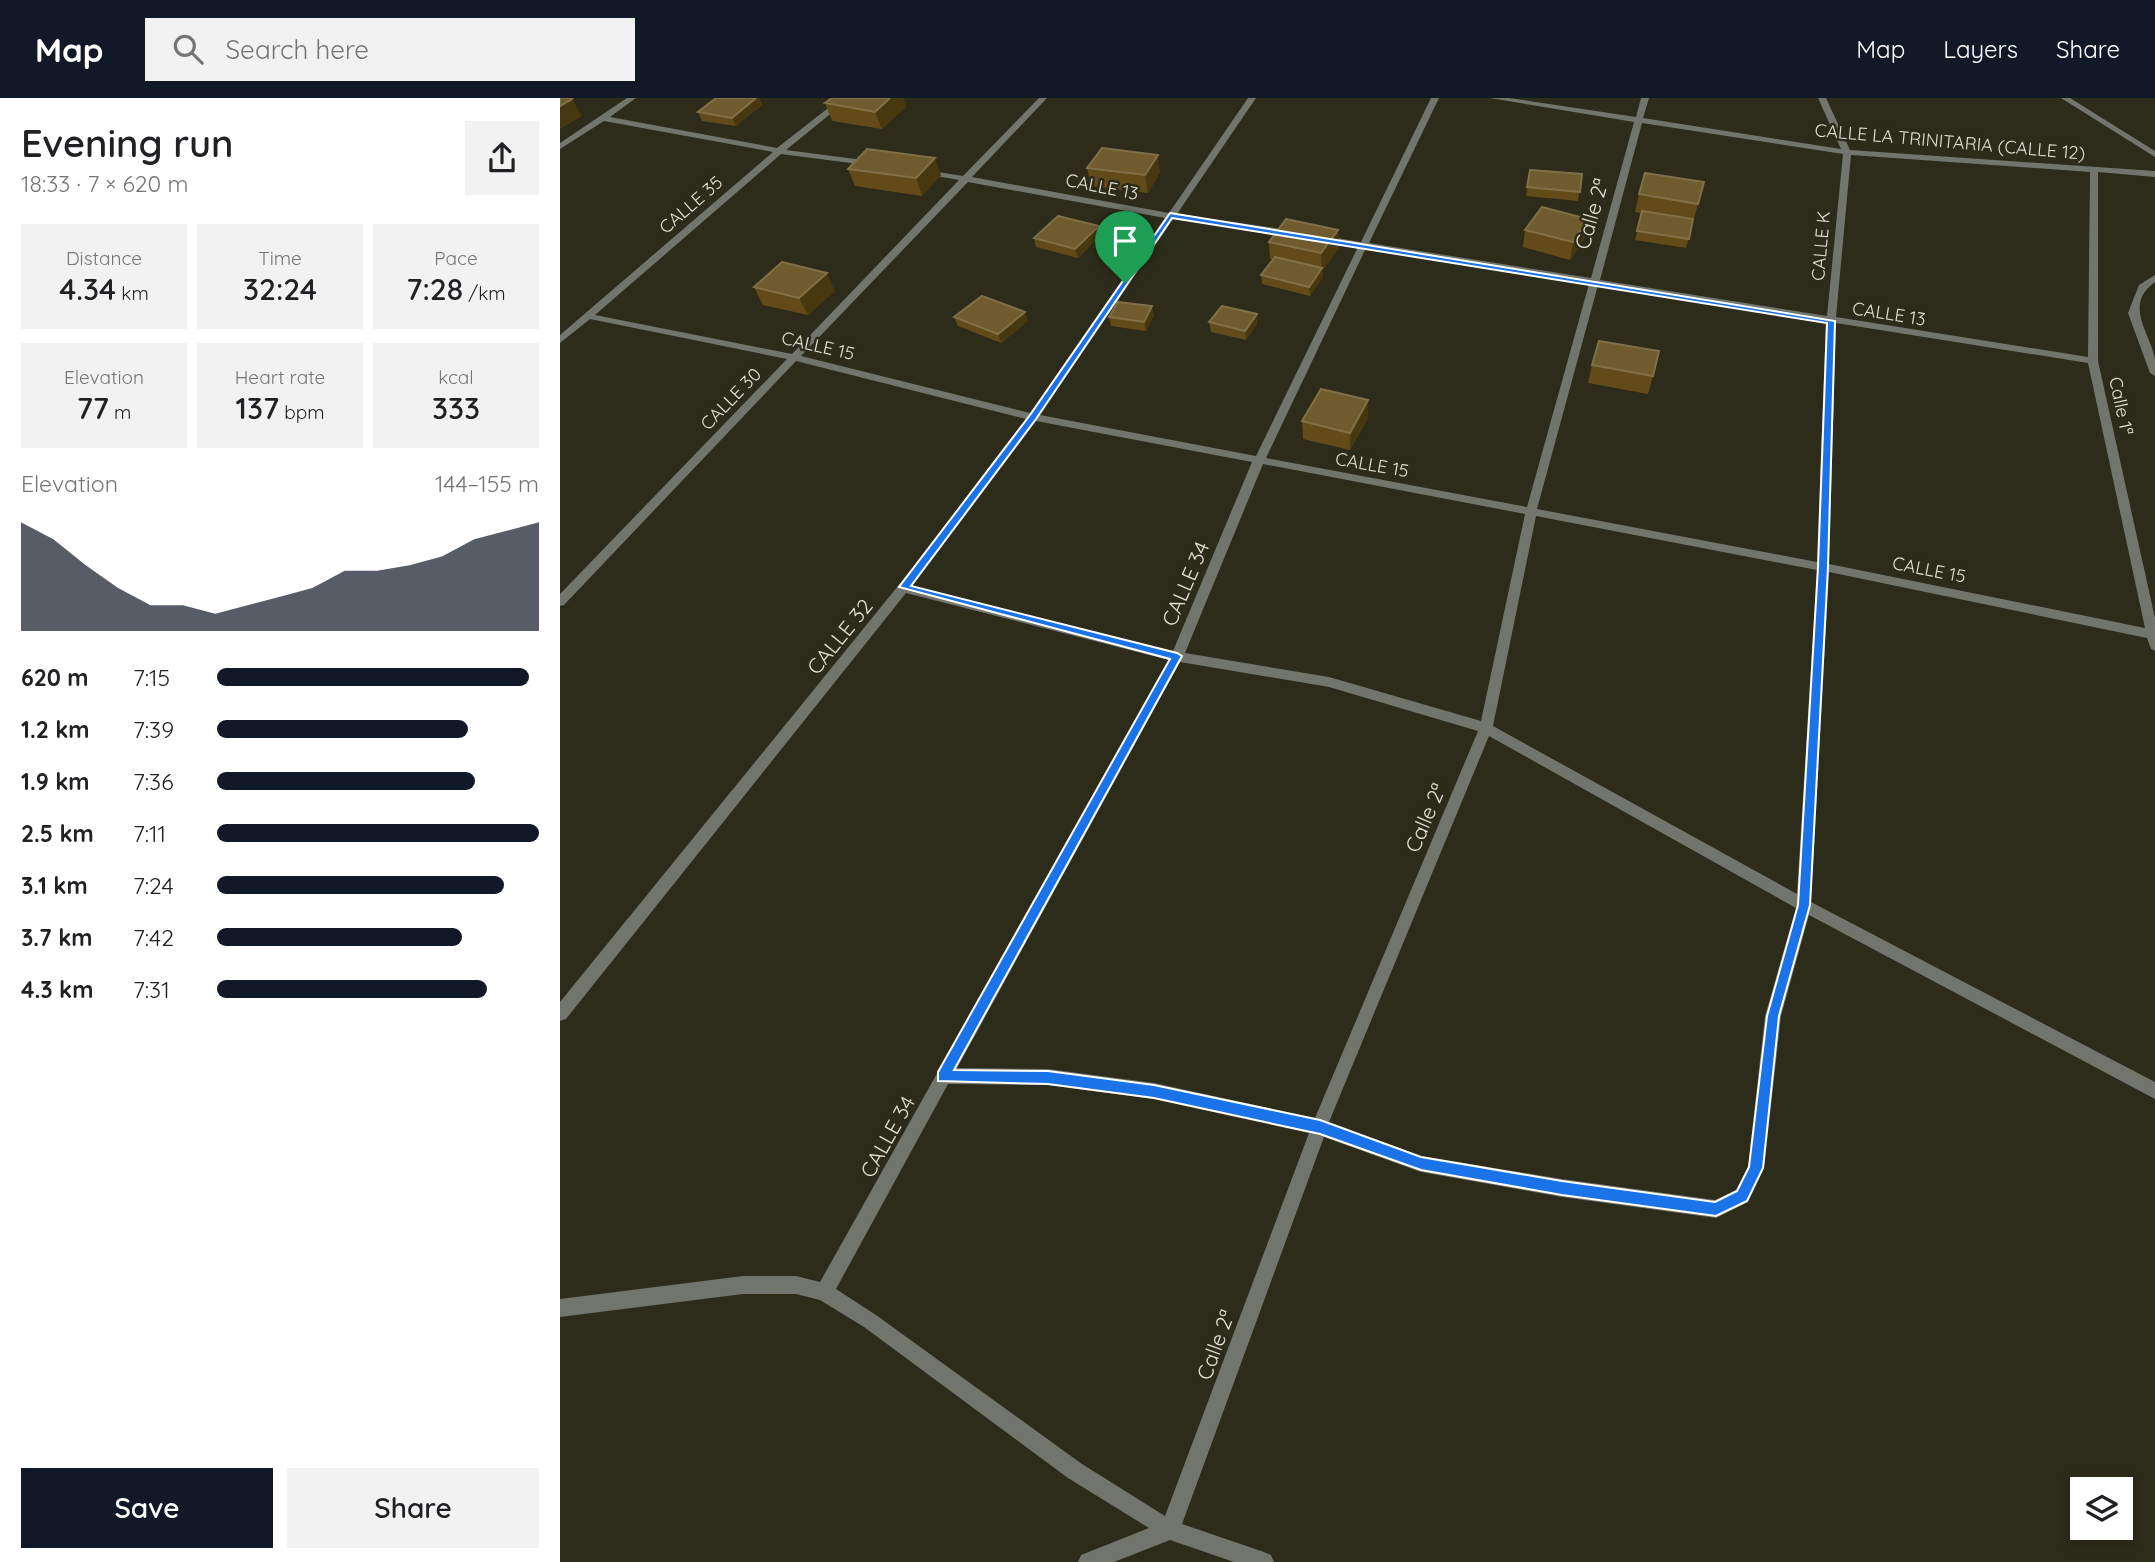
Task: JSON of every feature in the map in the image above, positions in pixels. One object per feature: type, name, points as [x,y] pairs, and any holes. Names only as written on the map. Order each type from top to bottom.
[{"type":"street","points":[[560,147],[632,98]]},
{"type":"street","name":"CALLE 35","points":[[560,340],[779,151],[846,98]]},
{"type":"street","name":"CALLE 30","points":[[560,602],[1043,98]]},
{"type":"street","name":"CALLE 32","points":[[560,1014],[904,587],[1033,417],[1252,98]]},
{"type":"street","name":"CALLE 34","points":[[824,1292],[1177,656],[1258,462],[1435,98]]},
{"type":"street","name":"CALLE LA TRINITARIA (CALLE 12)","points":[[1494,98],[1847,152],[2155,174]]},
{"type":"street","name":"Calle 2ª","points":[[1170,1530],[1320,1127],[1486,728],[1531,511],[1645,98]]},
{"type":"street","points":[[1822,98],[1847,152]]},
{"type":"street","points":[[2070,100],[2155,155]]},
{"type":"street","points":[[603,118],[779,151],[887,166]]},
{"type":"street","name":"CALLE K","points":[[943,1076],[1048,1077],[1127,1088],[1320,1127],[1421,1164],[1562,1188],[1716,1209],[1742,1196],[1756,1168],[1773,1016],[1804,905],[1823,567],[1831,321],[1847,152]]},
{"type":"street","name":"CALLE 13","points":[[914,169],[1170,215],[2093,361]]},
{"type":"street","name":"Calle 1ª","points":[[2094,170],[2093,361],[2154,640]]},
{"type":"street","points":[[2155,278],[2142,287],[2133,313],[2155,373]]},
{"type":"street","name":"CALLE 15","points":[[588,316],[794,358],[1033,417],[1258,462],[1823,567],[2154,640]]},
{"type":"street","points":[[904,587],[1177,656],[1329,682],[1486,728],[1804,905],[2155,1091]]},
{"type":"street","points":[[560,1308],[743,1285],[796,1285],[824,1292],[870,1321],[1075,1471],[1170,1530],[1264,1562]]},
{"type":"street","points":[[1088,1562],[1170,1530]]},
{"type":"building","points":[[560,98],[569,98],[572,99],[560,106]]},
{"type":"building","points":[[716,98],[756,98],[732,118],[698,112]]},
{"type":"building","points":[[832,98],[890,98],[875,112],[825,103]]},
{"type":"building","points":[[1102,148],[1158,155],[1145,175],[1087,168]]},
{"type":"building","points":[[867,149],[935,158],[916,178],[848,169]]},
{"type":"building","points":[[1530,170],[1582,174],[1580,192],[1527,187]]},
{"type":"building","points":[[1645,173],[1704,182],[1698,204],[1639,194]]},
{"type":"building","points":[[1542,207],[1588,219],[1573,242],[1525,230]]},
{"type":"building","points":[[1642,211],[1693,219],[1689,239],[1637,231]]},
{"type":"building","points":[[1058,216],[1099,226],[1075,249],[1034,238]]},
{"type":"building","points":[[1286,219],[1338,230],[1321,253],[1269,242]]},
{"type":"building","points":[[1275,257],[1322,268],[1309,287],[1261,275]]},
{"type":"building","points":[[782,262],[827,273],[799,298],[754,287]]},
{"type":"building","points":[[982,296],[1025,312],[998,334],[954,317]]},
{"type":"building","points":[[1118,302],[1152,306],[1144,322],[1109,317]]},
{"type":"building","points":[[1222,306],[1257,314],[1245,331],[1209,322]]},
{"type":"building","points":[[1599,341],[1659,351],[1653,376],[1592,365]]},
{"type":"building","points":[[1321,389],[1368,400],[1350,433],[1302,421]]},
{"type":"route","points":[[1170,215],[1596,281],[1831,321],[1823,567],[1804,905],[1773,1016],[1756,1168],[1742,1196],[1716,1209],[1562,1188],[1421,1164],[1320,1127],[1154,1091],[1048,1077],[943,1076],[1177,656],[904,587],[1033,417],[1125,283],[1170,215]]}]
